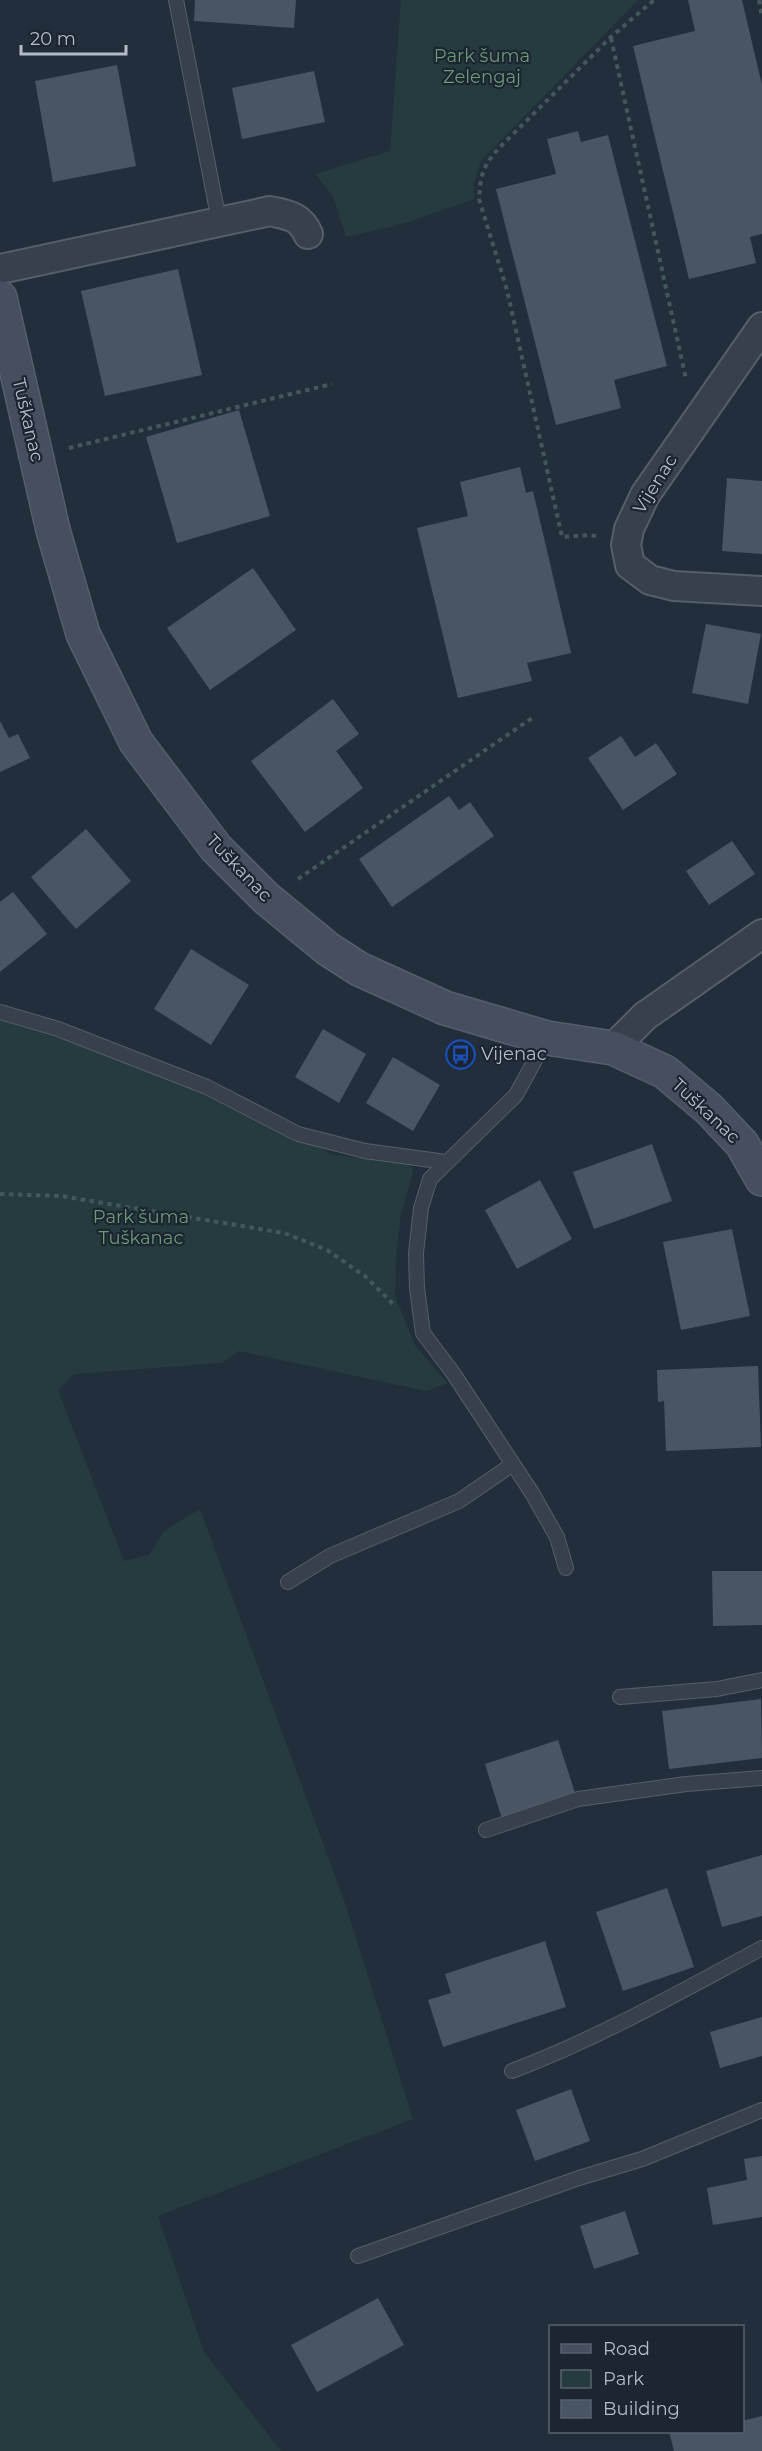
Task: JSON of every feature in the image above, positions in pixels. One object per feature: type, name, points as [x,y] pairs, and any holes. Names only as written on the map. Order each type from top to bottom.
[{"type":"street","points":[[0,269],[270,212],[293,216],[303,224],[308,234]]},
{"type":"street","name":"Tuškanac","points":[[0,298],[53,530],[84,634],[136,742],[216,848],[266,898],[328,950],[359,969],[445,1008],[547,1038],[613,1048],[665,1072],[710,1108],[742,1144],[762,1179]]},
{"type":"street","name":"Vijenac","points":[[762,327],[645,495],[629,529],[626,545],[630,566],[650,580],[674,586],[762,591]]},
{"type":"street","points":[[613,1048],[645,1016],[762,934]]},
{"type":"lane","points":[[176,0],[219,221]]},
{"type":"lane","points":[[0,1012],[58,1029],[207,1087],[298,1134],[365,1151],[446,1162]]},
{"type":"lane","points":[[547,1038],[516,1095],[430,1179],[421,1208],[416,1252],[417,1288],[423,1333],[453,1373],[513,1464],[557,1537],[566,1568]]},
{"type":"lane","points":[[288,1582],[330,1556],[459,1501],[513,1464]]},
{"type":"lane","points":[[620,1697],[717,1689],[762,1680]]},
{"type":"lane","points":[[486,1830],[578,1798],[686,1784],[762,1778]]},
{"type":"lane","points":[[512,2071],[596,2035],[762,1948]]},
{"type":"lane","points":[[358,2256],[568,2182],[642,2159],[762,2110]]},
{"type":"path","points":[[589,535],[562,537],[507,290],[479,199],[481,178],[498,149],[611,37],[654,0]]},
{"type":"path","points":[[759,0],[762,17]]},
{"type":"path","points":[[611,37],[696,422]]},
{"type":"path","points":[[59,450],[332,384]]},
{"type":"path","points":[[290,885],[532,718]]},
{"type":"path","points":[[0,1194],[61,1196],[284,1233],[327,1250],[366,1277],[423,1333]]},
{"type":"green space","name":"Park šuma Zelengaj","points":[[401,0],[638,0],[481,161],[474,184],[474,199],[403,224],[346,237],[333,196],[315,174],[390,151]]},
{"type":"green space","name":"Park šuma Tuškanac","points":[[0,1020],[82,1046],[250,1112],[334,1155],[411,1164],[413,1173],[401,1214],[396,1256],[395,1296],[416,1347],[448,1383],[426,1391],[239,1351],[222,1363],[74,1374],[58,1390],[124,1561],[149,1555],[164,1531],[200,1509],[345,1903],[413,2119],[158,2216],[204,2352],[281,2451],[0,2451]]},
{"type":"building","points":[[195,0],[296,0],[294,28],[194,21]]},
{"type":"building","points":[[688,0],[742,0],[762,85],[762,234],[750,237],[756,263],[689,279],[633,46],[695,31]]},
{"type":"building","points":[[117,65],[136,166],[53,182],[35,81]]},
{"type":"building","points":[[314,71],[325,122],[242,139],[232,88]]},
{"type":"building","points":[[578,131],[581,142],[608,135],[667,366],[614,380],[621,408],[556,425],[496,189],[556,174],[547,139]]},
{"type":"building","points":[[178,269],[202,375],[105,396],[81,291]]},
{"type":"building","points":[[239,410],[270,516],[177,543],[146,437]]},
{"type":"building","points":[[520,467],[526,493],[533,491],[571,653],[527,663],[532,681],[458,698],[417,528],[468,516],[460,482]]},
{"type":"building","points":[[727,478],[762,481],[762,554],[722,551]]},
{"type":"building","points":[[253,568],[296,630],[210,690],[167,628]]},
{"type":"building","points":[[706,624],[761,634],[748,704],[692,693]]},
{"type":"building","points":[[333,699],[359,734],[336,751],[363,788],[305,832],[251,761]]},
{"type":"building","points":[[0,721],[9,738],[18,734],[30,758],[0,772]]},
{"type":"building","points":[[621,736],[635,757],[656,743],[677,774],[623,810],[588,758]]},
{"type":"building","points":[[449,796],[459,810],[470,802],[494,836],[392,907],[359,859]]},
{"type":"building","points":[[86,829],[131,881],[76,929],[31,877]]},
{"type":"building","points":[[732,841],[755,874],[709,905],[686,871]]},
{"type":"building","points":[[13,892],[47,934],[0,972],[0,902]]},
{"type":"building","points":[[191,949],[249,985],[211,1045],[154,1009]]},
{"type":"building","points":[[323,1029],[366,1054],[339,1103],[295,1077]]},
{"type":"building","points":[[393,1057],[440,1085],[413,1131],[366,1103]]},
{"type":"building","points":[[652,1144],[672,1201],[594,1229],[573,1172]]},
{"type":"building","points":[[540,1180],[572,1239],[517,1269],[485,1210]]},
{"type":"building","points":[[732,1229],[750,1316],[681,1330],[663,1242]]},
{"type":"building","points":[[758,1366],[761,1447],[666,1451],[664,1401],[658,1402],[657,1370]]},
{"type":"building","points":[[712,1571],[762,1571],[762,1625],[713,1626]]},
{"type":"building","points":[[761,1699],[762,1758],[669,1769],[662,1711]]},
{"type":"building","points":[[558,1740],[576,1796],[502,1819],[485,1764]]},
{"type":"building","points":[[762,1855],[762,1916],[722,1927],[706,1871]]},
{"type":"building","points":[[667,1888],[694,1967],[623,1991],[596,1912]]},
{"type":"building","points":[[545,1941],[566,2007],[443,2047],[428,2000],[451,1993],[445,1974]]},
{"type":"building","points":[[762,2017],[762,2056],[720,2068],[710,2032]]},
{"type":"building","points":[[571,2089],[590,2141],[535,2161],[516,2110]]},
{"type":"building","points":[[762,2156],[762,2217],[713,2225],[707,2188],[747,2180],[744,2159]]},
{"type":"building","points":[[625,2211],[639,2254],[594,2269],[580,2226]]},
{"type":"building","points":[[378,2298],[404,2345],[317,2392],[291,2345]]},
{"type":"building","points":[[762,2416],[762,2451],[674,2451],[669,2433],[744,2433],[744,2420]]},
{"type":"place","name":"Vijenac","points":[[460,1054]]}]
